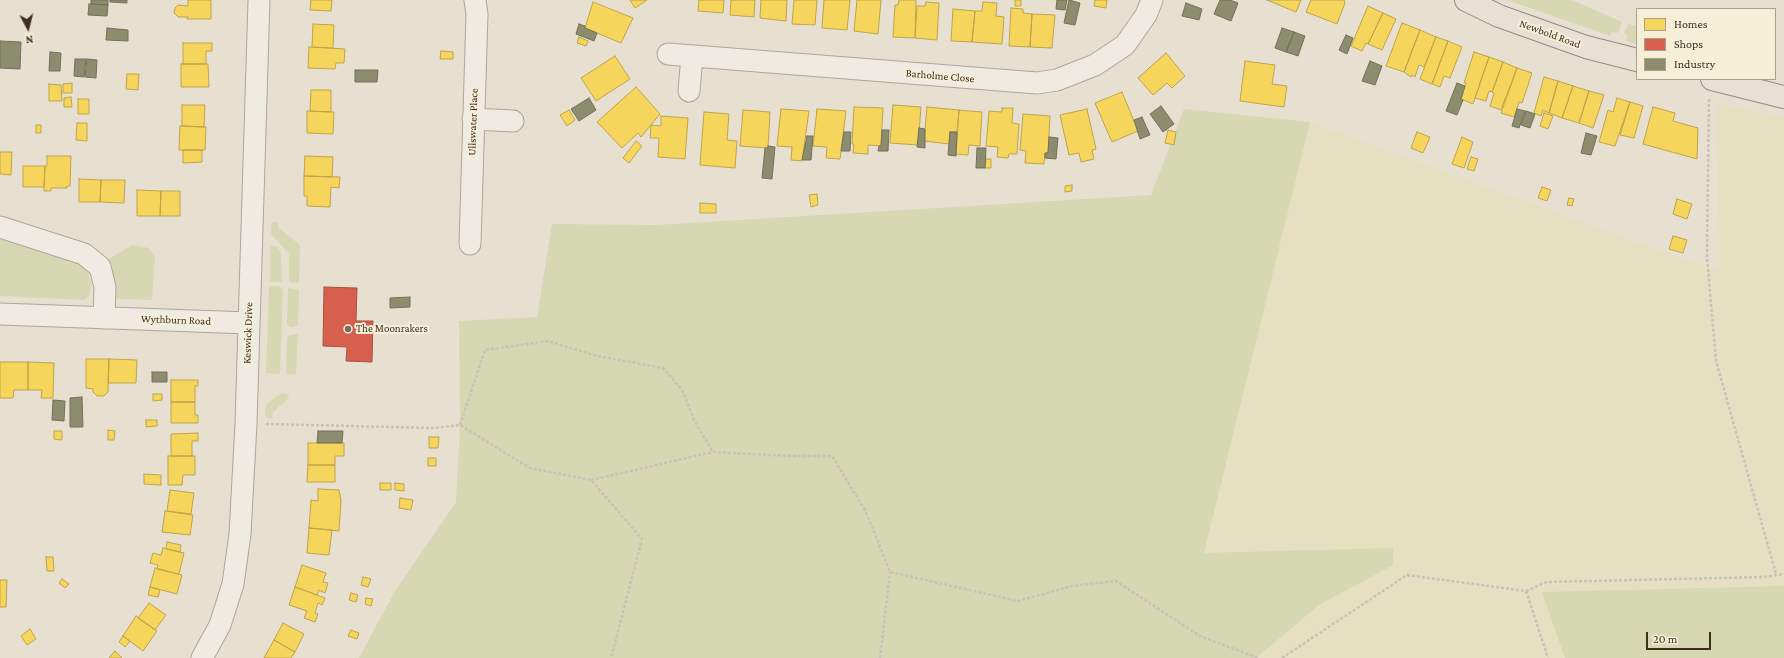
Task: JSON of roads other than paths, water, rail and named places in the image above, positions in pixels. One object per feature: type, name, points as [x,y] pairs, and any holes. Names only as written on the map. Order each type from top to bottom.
[{"type":"main road","name":"Newbold Road","points":[[1466,0],[1499,16],[1586,47],[1636,60]]},
{"type":"main road","points":[[1710,87],[1784,97]]},
{"type":"street","name":"Keswick Drive","points":[[202,658],[220,625],[233,584],[240,534],[246,424],[259,0]]},
{"type":"street","name":"Ullswater Place","points":[[470,244],[476,14],[475,0]]},
{"type":"street","name":"Barholme Close","points":[[668,54],[1037,83],[1057,80],[1095,65],[1125,45],[1146,15],[1152,0]]},
{"type":"street","points":[[689,91],[692,56]]},
{"type":"street","points":[[473,119],[512,121]]},
{"type":"street","points":[[0,227],[84,254],[100,267],[105,287],[104,318]]},
{"type":"street","name":"Wythburn Road","points":[[0,314],[249,323]]},
{"type":"place","name":"The Moonrakers","points":[[348,329]]}]
